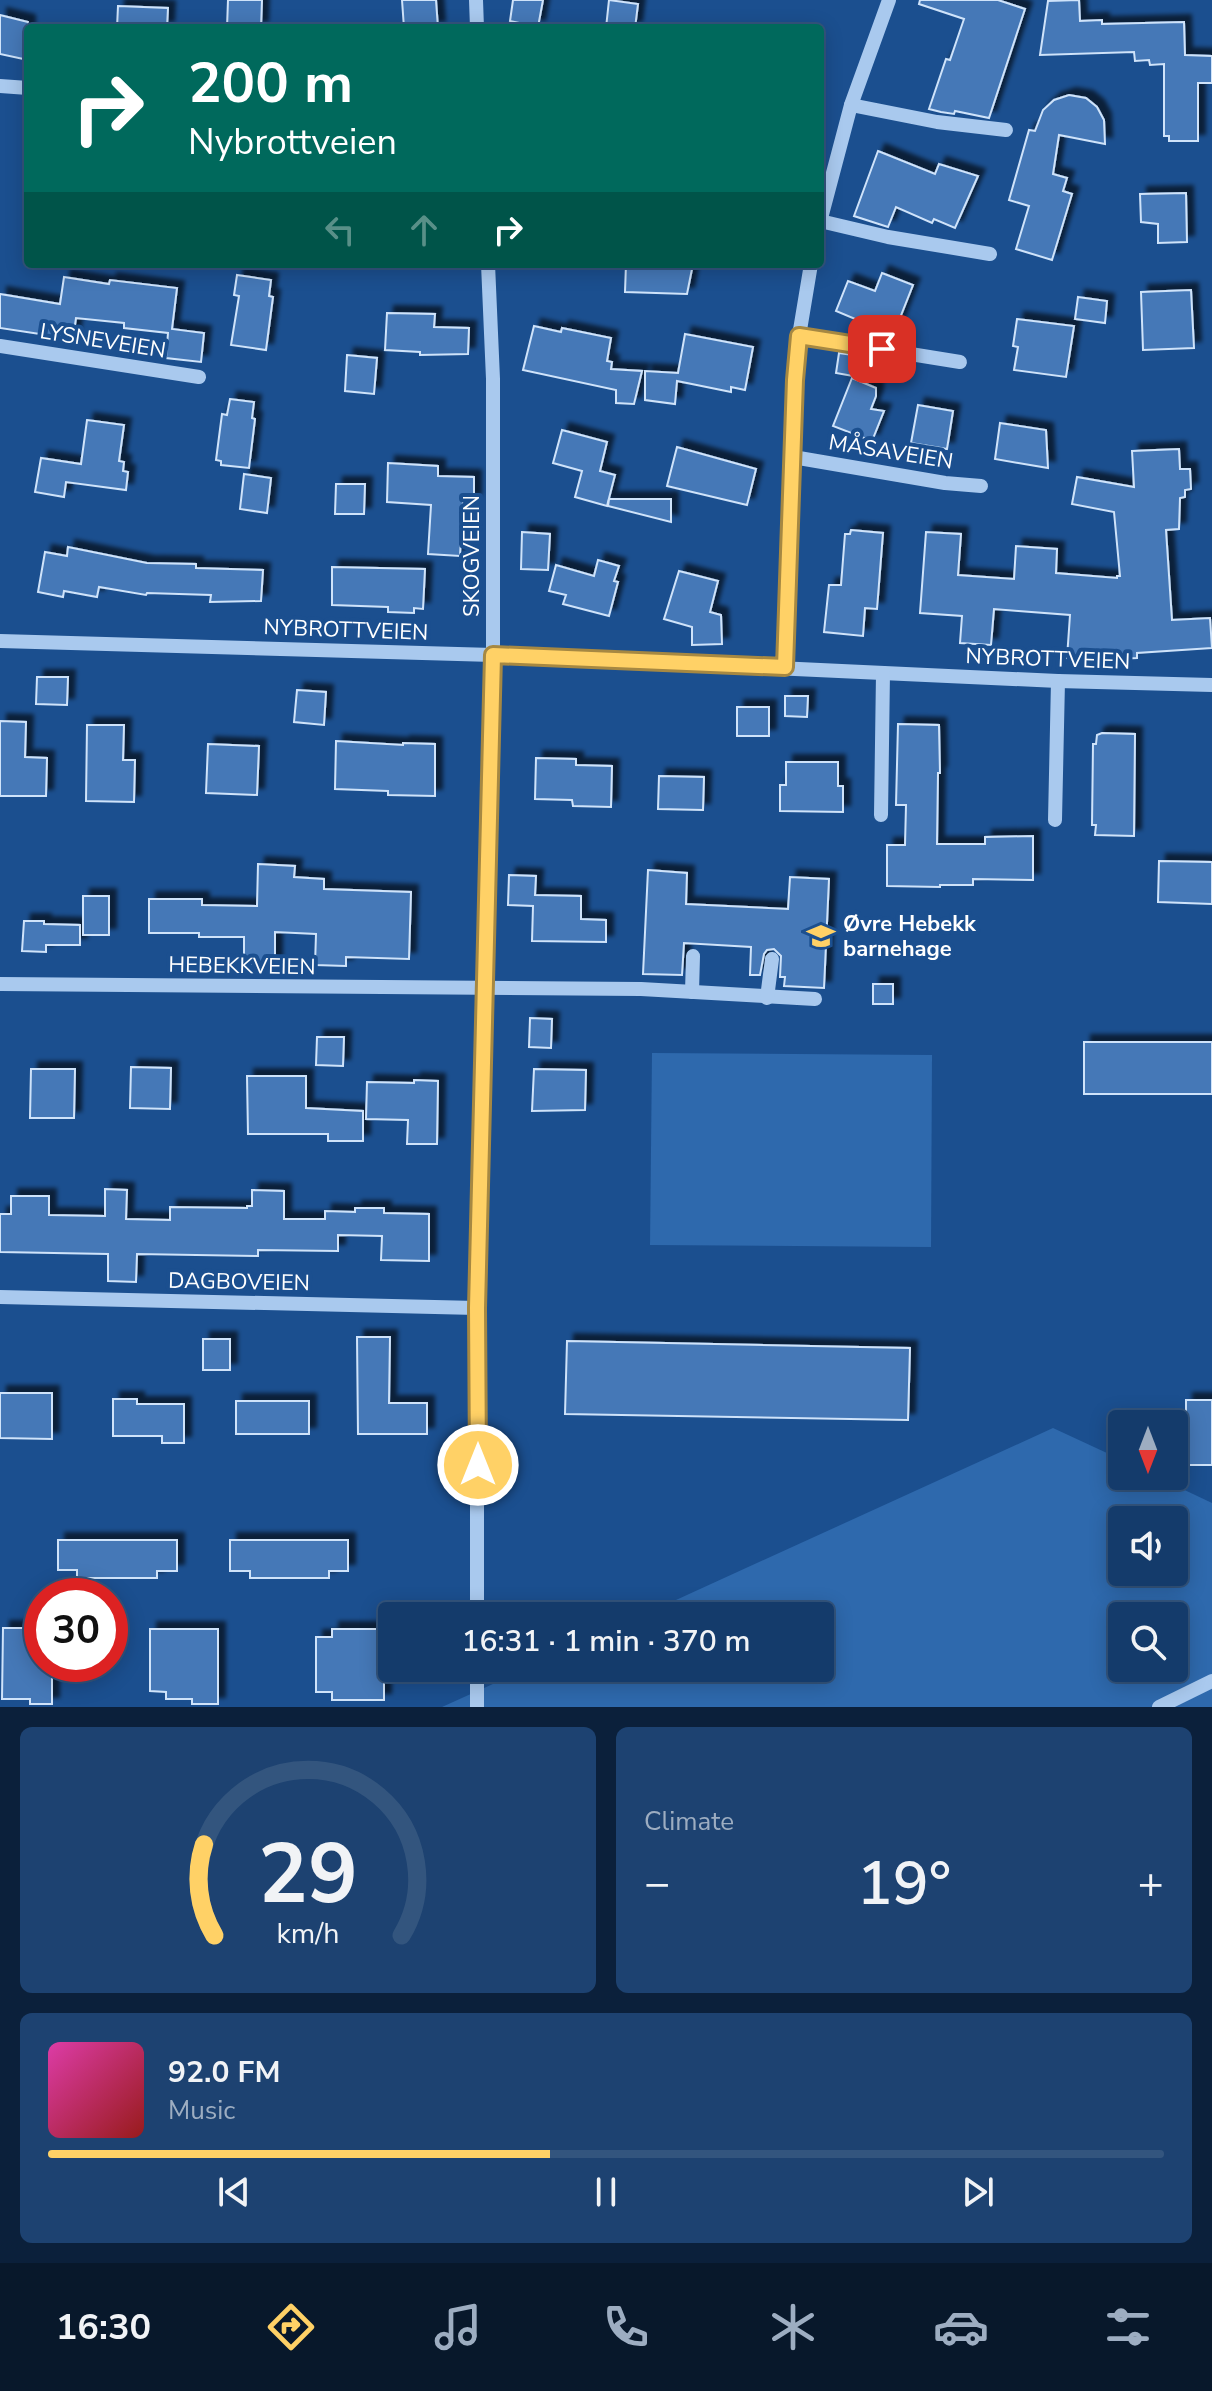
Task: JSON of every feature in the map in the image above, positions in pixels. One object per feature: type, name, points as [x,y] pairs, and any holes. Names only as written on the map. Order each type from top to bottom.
[{"type":"street","points":[[476,0],[477,24]]},
{"type":"street","points":[[824,207],[851,105],[889,0]]},
{"type":"street","points":[[0,86],[24,88]]},
{"type":"street","points":[[851,105],[937,122],[1006,130]]},
{"type":"street","points":[[824,223],[990,254]]},
{"type":"street","name":"SKOGVEIEN","points":[[477,1602],[477,1308],[493,655],[493,379],[488,268]]},
{"type":"street","points":[[785,667],[795,380],[810,268]]},
{"type":"street","points":[[799,336],[960,362]]},
{"type":"street","name":"LYSNEVEIEN","points":[[0,346],[199,377]]},
{"type":"street","name":"MÅSAVEIEN","points":[[793,457],[945,483],[981,486]]},
{"type":"street","name":"NYBROTTVEIEN","points":[[0,641],[493,655],[1058,681],[1212,685]]},
{"type":"street","points":[[881,815],[883,673]]},
{"type":"street","points":[[1055,820],[1058,681]]},
{"type":"street","points":[[692,992],[693,956]]},
{"type":"street","points":[[767,998],[772,959]]},
{"type":"street","name":"HEBEKKVEIEN","points":[[0,984],[641,989],[815,999]]},
{"type":"street","name":"DAGBOVEIEN","points":[[0,1297],[477,1308]]},
{"type":"street","points":[[1159,1707],[1212,1681]]},
{"type":"street","points":[[477,1682],[477,1707]]},
{"type":"shaded area","points":[[652,1053],[932,1055],[931,1247],[650,1245]]},
{"type":"shaded area","points":[[1053,1428],[1108,1454],[1108,1490],[1185,1490],[1212,1503],[1212,1707],[442,1707],[497,1682],[834,1682],[834,1602],[672,1602]]},
{"type":"building","points":[[228,0],[262,0],[261,24],[227,24]]},
{"type":"building","points":[[402,0],[436,0],[438,24],[404,24]]},
{"type":"building","points":[[513,0],[543,0],[539,24],[510,21]]},
{"type":"building","points":[[609,0],[638,4],[636,24],[606,24]]},
{"type":"building","points":[[920,0],[998,0],[1025,9],[989,118],[929,109],[964,19],[919,4]]},
{"type":"building","points":[[1079,0],[1080,21],[1102,20],[1102,24],[1184,22],[1185,55],[1212,56],[1212,83],[1198,83],[1198,141],[1169,141],[1169,136],[1164,136],[1164,64],[1150,65],[1149,60],[1135,61],[1134,52],[1040,55],[1048,1]]},
{"type":"building","points":[[118,6],[168,8],[167,24],[117,24]]},
{"type":"building","points":[[0,15],[28,22],[24,24],[24,59],[0,54]]},
{"type":"building","points":[[1069,95],[1086,98],[1097,107],[1104,120],[1105,144],[1059,135],[1053,174],[1067,178],[1063,191],[1072,194],[1052,260],[1016,249],[1029,206],[1009,200],[1029,130],[1035,131],[1043,110],[1054,100]]},
{"type":"building","points":[[878,151],[935,174],[939,164],[978,176],[955,228],[934,219],[932,223],[896,207],[888,227],[854,216]]},
{"type":"building","points":[[1186,193],[1187,242],[1158,243],[1158,224],[1141,222],[1140,194]]},
{"type":"building","points":[[626,268],[692,268],[687,294],[625,292]]},
{"type":"building","points":[[882,273],[913,285],[896,328],[880,322],[879,329],[836,311],[848,281],[875,291]]},
{"type":"building","points":[[237,275],[271,280],[269,296],[273,297],[266,350],[231,345],[239,296],[234,295]]},
{"type":"building","points":[[64,277],[109,284],[110,280],[177,288],[172,329],[204,333],[201,362],[166,358],[168,333],[124,328],[124,323],[76,318],[73,339],[0,328],[0,294],[60,304]]},
{"type":"building","points":[[1191,290],[1194,348],[1143,350],[1141,292]]},
{"type":"building","points":[[1078,297],[1107,301],[1105,323],[1075,319]]},
{"type":"building","points":[[387,313],[435,314],[434,327],[469,328],[468,354],[420,355],[420,352],[385,350]]},
{"type":"building","points":[[1017,319],[1074,326],[1066,377],[1014,370],[1018,347],[1013,346]]},
{"type":"building","points":[[534,326],[611,338],[607,361],[612,362],[611,369],[642,371],[634,404],[616,403],[616,390],[523,370]]},
{"type":"building","points":[[685,334],[753,347],[745,390],[731,387],[731,392],[677,381],[675,404],[645,400],[645,371],[678,373]]},
{"type":"building","points":[[839,353],[873,358],[870,379],[836,373]]},
{"type":"building","points":[[347,355],[377,358],[374,394],[345,391]]},
{"type":"building","points":[[852,378],[876,388],[871,409],[884,411],[872,441],[833,426]]},
{"type":"building","points":[[230,399],[254,402],[249,468],[221,465],[221,461],[216,460],[222,414],[227,415]]},
{"type":"building","points":[[918,405],[953,411],[947,449],[911,443]]},
{"type":"building","points":[[87,420],[124,425],[119,461],[124,462],[123,471],[128,472],[126,490],[66,482],[64,497],[35,492],[41,458],[81,464]]},
{"type":"building","points":[[1000,423],[1046,430],[1048,468],[995,459]]},
{"type":"building","points":[[562,430],[607,442],[600,471],[615,475],[607,506],[575,497],[582,471],[553,463]]},
{"type":"building","points":[[677,447],[756,469],[747,505],[667,486]]},
{"type":"building","points":[[1179,449],[1180,469],[1190,469],[1191,489],[1185,490],[1185,497],[1180,498],[1179,529],[1166,530],[1172,620],[1210,618],[1212,648],[1137,653],[1137,658],[1067,658],[1070,615],[994,609],[991,645],[960,643],[962,616],[920,613],[926,532],[961,534],[958,575],[1014,579],[1016,546],[1057,549],[1056,573],[1117,578],[1120,576],[1114,512],[1072,504],[1077,477],[1134,487],[1132,451]]},
{"type":"building","points":[[388,463],[438,466],[438,476],[474,477],[474,501],[463,501],[460,556],[428,554],[431,505],[387,502]]},
{"type":"building","points":[[244,474],[271,478],[267,513],[240,509]]},
{"type":"building","points":[[336,484],[365,484],[364,514],[335,514]]},
{"type":"building","points":[[609,499],[671,499],[671,522],[608,506]]},
{"type":"building","points":[[851,530],[883,533],[877,609],[865,608],[863,636],[824,632],[829,585],[841,585],[845,534],[850,534]]},
{"type":"building","points":[[522,532],[550,534],[548,570],[521,569]]},
{"type":"building","points":[[68,547],[147,563],[263,570],[261,601],[210,602],[211,595],[146,595],[99,587],[97,597],[64,591],[63,597],[38,592],[45,552],[67,556]]},
{"type":"building","points":[[598,560],[619,566],[609,616],[563,604],[566,595],[549,591],[556,565],[594,576]]},
{"type":"building","points":[[332,567],[425,569],[423,609],[414,608],[414,613],[388,612],[388,607],[332,605]]},
{"type":"building","points":[[679,571],[718,581],[710,612],[721,615],[722,644],[692,645],[692,627],[664,619]]},
{"type":"building","points":[[37,677],[68,677],[67,705],[36,704]]},
{"type":"building","points":[[297,690],[326,692],[324,725],[294,722]]},
{"type":"building","points":[[785,696],[808,696],[807,717],[785,716]]},
{"type":"building","points":[[737,707],[769,707],[769,736],[737,736]]},
{"type":"building","points":[[0,721],[26,722],[25,757],[47,758],[46,796],[0,796]]},
{"type":"building","points":[[898,724],[939,725],[937,844],[985,844],[985,837],[1033,836],[1033,880],[973,879],[973,885],[887,886],[887,845],[905,845],[906,805],[896,805]]},
{"type":"building","points":[[87,725],[124,725],[123,760],[135,760],[134,802],[86,801]]},
{"type":"building","points":[[1135,734],[1134,836],[1095,835],[1096,825],[1092,825],[1093,744],[1096,744],[1097,735]]},
{"type":"building","points":[[336,741],[435,744],[435,796],[335,789]]},
{"type":"building","points":[[208,744],[259,746],[257,795],[206,793]]},
{"type":"building","points":[[536,758],[576,759],[576,765],[612,766],[611,807],[573,806],[572,800],[535,799]]},
{"type":"building","points":[[786,762],[838,762],[838,786],[843,786],[843,812],[780,811],[780,785],[786,785]]},
{"type":"building","points":[[659,776],[704,777],[703,810],[658,809]]},
{"type":"building","points":[[1159,861],[1212,862],[1212,904],[1158,902]]},
{"type":"building","points":[[258,864],[295,866],[294,877],[324,879],[324,889],[411,892],[409,959],[346,957],[346,966],[315,965],[316,934],[275,932],[275,964],[244,964],[244,937],[149,933],[149,899],[202,899],[202,905],[257,906]]},
{"type":"building","points":[[648,870],[687,873],[686,904],[788,909],[790,877],[829,879],[824,988],[784,986],[785,977],[780,977],[781,956],[774,949],[764,954],[760,975],[750,975],[751,947],[684,943],[682,975],[643,974]]},
{"type":"building","points":[[509,875],[536,876],[535,895],[581,896],[581,919],[606,920],[606,942],[532,941],[533,906],[508,905]]},
{"type":"building","points":[[83,896],[109,896],[109,935],[83,935]]},
{"type":"building","points":[[24,921],[80,925],[80,945],[46,945],[46,952],[22,951]]},
{"type":"building","points":[[873,984],[893,984],[893,1004],[873,1004]]},
{"type":"building","points":[[530,1018],[552,1019],[551,1048],[529,1047]]},
{"type":"building","points":[[317,1037],[344,1037],[343,1066],[316,1065]]},
{"type":"building","points":[[1084,1042],[1212,1042],[1212,1094],[1084,1094]]},
{"type":"building","points":[[131,1067],[171,1068],[170,1109],[130,1108]]},
{"type":"building","points":[[31,1069],[75,1069],[74,1118],[30,1118]]},
{"type":"building","points":[[534,1069],[586,1070],[585,1110],[532,1111]]},
{"type":"building","points":[[247,1076],[306,1076],[306,1108],[363,1111],[363,1141],[328,1141],[328,1134],[248,1134]]},
{"type":"building","points":[[414,1080],[438,1081],[437,1144],[407,1144],[408,1120],[366,1119],[367,1082],[414,1083]]},
{"type":"building","points":[[105,1189],[127,1190],[126,1219],[170,1220],[170,1207],[247,1208],[252,1206],[252,1190],[284,1191],[284,1219],[325,1219],[325,1211],[355,1212],[355,1208],[384,1208],[384,1213],[429,1214],[429,1261],[381,1260],[382,1236],[338,1235],[338,1251],[258,1250],[258,1256],[137,1254],[136,1282],[108,1281],[108,1254],[0,1252],[0,1214],[11,1214],[11,1196],[49,1196],[49,1215],[105,1216]]},
{"type":"building","points":[[357,1337],[390,1337],[389,1403],[427,1403],[427,1434],[358,1434]]},
{"type":"building","points":[[203,1339],[230,1339],[230,1370],[203,1370]]},
{"type":"building","points":[[567,1341],[910,1348],[908,1420],[565,1414]]},
{"type":"building","points":[[0,1393],[52,1393],[52,1439],[0,1438]]},
{"type":"building","points":[[113,1399],[137,1399],[137,1404],[184,1404],[184,1443],[162,1443],[162,1436],[113,1436]]},
{"type":"building","points":[[1186,1400],[1212,1400],[1212,1465],[1188,1465]]},
{"type":"building","points":[[236,1401],[309,1401],[309,1434],[236,1434]]},
{"type":"building","points":[[58,1540],[177,1540],[177,1571],[157,1571],[157,1578],[77,1578],[77,1570],[58,1570]]},
{"type":"building","points":[[230,1540],[348,1540],[348,1571],[329,1571],[329,1578],[250,1578],[250,1571],[230,1571]]},
{"type":"building","points":[[3,1628],[24,1628],[24,1682],[52,1682],[52,1704],[30,1704],[30,1699],[2,1699]]},
{"type":"building","points":[[150,1629],[218,1629],[218,1704],[192,1704],[192,1699],[166,1699],[166,1692],[150,1691]]},
{"type":"building","points":[[332,1629],[378,1629],[378,1682],[384,1682],[384,1700],[332,1700],[332,1692],[316,1692],[316,1637],[332,1637]]},
{"type":"place","name":"Øvre Hebekk barnehage","points":[[821,936]]},
{"type":"route","points":[[478,1465],[477,1308],[493,655],[785,667],[799,336],[882,349]]}]
